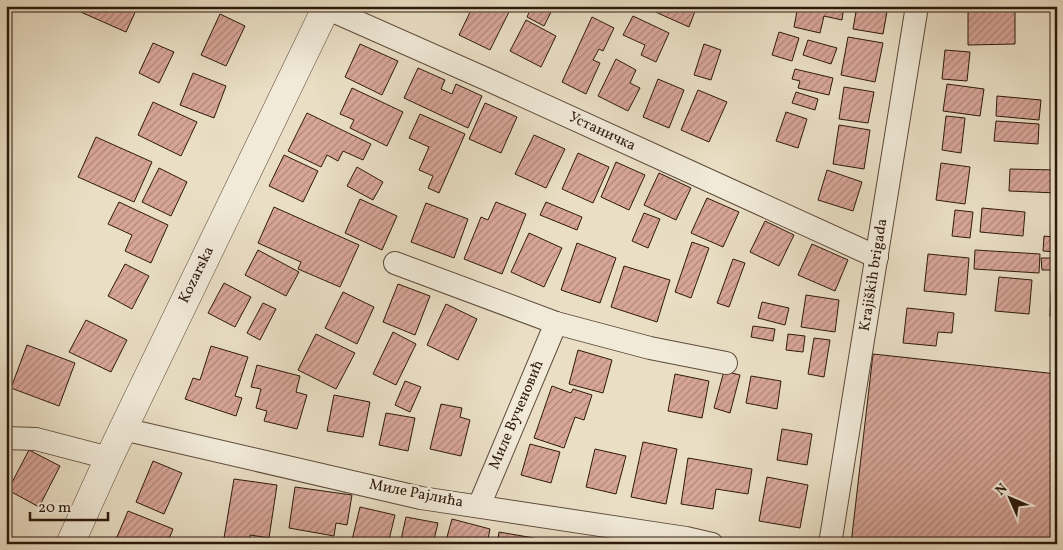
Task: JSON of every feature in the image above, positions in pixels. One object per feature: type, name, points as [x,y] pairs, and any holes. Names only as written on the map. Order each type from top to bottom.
[{"type":"street","name":"Krajiških brigada","points":[[830,544],[918,6]]},
{"type":"street","name":"Устаничка","points":[[327,7],[877,257]]},
{"type":"street","name":"Kozarska","points":[[70,544],[109,458],[327,7]]},
{"type":"street","points":[[395,263],[556,323],[650,348],[726,363]]},
{"type":"street","name":"Миле Вученовић","points":[[479,506],[556,323]]},
{"type":"street","name":"Миле Рајлића","points":[[123,429],[421,498],[686,538],[712,544]]},
{"type":"street","points":[[6,438],[36,439],[109,458]]},
{"type":"building","points":[[67,6],[138,6],[126,32]]},
{"type":"building","points":[[457,6],[470,6],[467,12]]},
{"type":"building","points":[[473,6],[505,6],[504,9],[509,12],[490,50],[459,35]]},
{"type":"building","points":[[532,6],[554,6],[544,26],[527,17]]},
{"type":"building","points":[[653,6],[697,6],[689,27],[651,10]]},
{"type":"building","points":[[798,6],[844,6],[842,20],[824,16],[820,33],[794,27]]},
{"type":"building","points":[[857,6],[888,6],[883,34],[853,29]]},
{"type":"building","points":[[968,11],[1015,11],[1015,44],[968,45]]},
{"type":"building","points":[[220,14],[245,26],[226,66],[201,55]]},
{"type":"building","points":[[633,16],[669,33],[656,62],[641,55],[645,45],[623,35]]},
{"type":"building","points":[[592,17],[614,28],[603,51],[599,49],[593,60],[600,63],[586,94],[562,82]]},
{"type":"building","points":[[526,20],[556,36],[541,67],[510,51]]},
{"type":"building","points":[[779,32],[799,38],[792,61],[772,55]]},
{"type":"building","points":[[848,37],[883,43],[875,82],[841,75]]},
{"type":"building","points":[[808,40],[837,48],[831,64],[803,55]]},
{"type":"building","points":[[153,43],[174,52],[159,83],[139,73]]},
{"type":"building","points":[[360,44],[398,61],[382,95],[345,77]]},
{"type":"building","points":[[704,44],[721,50],[711,80],[694,75]]},
{"type":"building","points":[[945,50],[970,52],[967,81],[942,79]]},
{"type":"building","points":[[616,59],[636,70],[630,83],[640,88],[628,111],[598,96]]},
{"type":"building","points":[[418,68],[445,80],[441,89],[452,94],[456,84],[482,96],[468,128],[404,98]]},
{"type":"building","points":[[795,69],[833,78],[829,95],[798,88],[800,81],[792,79]]},
{"type":"building","points":[[193,73],[226,86],[214,118],[180,105]]},
{"type":"building","points":[[658,79],[684,90],[669,128],[643,117]]},
{"type":"building","points":[[947,84],[984,89],[980,116],[943,111]]},
{"type":"building","points":[[844,87],[874,92],[868,123],[839,119]]},
{"type":"building","points":[[352,88],[403,112],[387,146],[350,128],[354,120],[340,114]]},
{"type":"building","points":[[698,90],[727,102],[709,142],[681,130]]},
{"type":"building","points":[[796,92],[818,99],[815,110],[792,103]]},
{"type":"building","points":[[997,96],[1041,100],[1039,120],[996,116]]},
{"type":"building","points":[[153,102],[197,122],[181,156],[138,135]]},
{"type":"building","points":[[485,103],[517,117],[501,153],[469,139]]},
{"type":"building","points":[[786,112],[807,119],[798,148],[776,141]]},
{"type":"building","points":[[307,113],[371,144],[363,160],[343,151],[338,161],[327,155],[321,167],[288,151]]},
{"type":"building","points":[[420,114],[465,134],[439,193],[428,188],[433,176],[419,170],[429,147],[409,138]]},
{"type":"building","points":[[946,116],[965,118],[961,153],[942,150]]},
{"type":"building","points":[[996,121],[1039,124],[1038,144],[994,141]]},
{"type":"building","points":[[839,125],[870,130],[864,169],[833,164]]},
{"type":"building","points":[[534,135],[565,149],[546,188],[515,174]]},
{"type":"building","points":[[96,137],[152,162],[134,202],[78,177]]},
{"type":"building","points":[[578,153],[609,167],[593,203],[562,189]]},
{"type":"building","points":[[284,155],[318,171],[303,202],[269,186]]},
{"type":"building","points":[[616,162],[645,175],[629,210],[601,197]]},
{"type":"building","points":[[941,163],[970,167],[965,204],[936,200]]},
{"type":"building","points":[[357,167],[383,182],[373,200],[347,186]]},
{"type":"building","points":[[159,168],[187,182],[171,216],[142,202]]},
{"type":"building","points":[[1010,169],[1057,170],[1057,193],[1009,191]]},
{"type":"building","points":[[827,170],[862,182],[853,211],[818,200]]},
{"type":"building","points":[[659,173],[691,188],[676,220],[644,205]]},
{"type":"building","points":[[707,198],[739,212],[723,247],[691,233]]},
{"type":"building","points":[[360,199],[397,216],[382,250],[345,233]]},
{"type":"building","points":[[119,202],[168,225],[151,263],[125,251],[132,235],[108,224]]},
{"type":"building","points":[[496,202],[526,214],[502,274],[464,259],[481,217],[488,220]]},
{"type":"building","points":[[546,202],[582,217],[577,230],[540,215]]},
{"type":"building","points":[[426,203],[468,219],[454,258],[411,242]]},
{"type":"building","points":[[1055,204],[1057,204],[1057,252],[1043,251],[1044,236],[1053,237]]},
{"type":"building","points":[[274,207],[359,245],[340,287],[298,269],[301,262],[258,243]]},
{"type":"building","points":[[982,208],[1025,212],[1023,236],[980,232]]},
{"type":"building","points":[[955,210],[973,212],[970,238],[952,236]]},
{"type":"building","points":[[644,213],[660,219],[648,248],[632,241]]},
{"type":"building","points":[[765,221],[794,235],[779,266],[750,252]]},
{"type":"building","points":[[529,233],[562,248],[544,287],[511,272]]},
{"type":"building","points":[[692,242],[709,248],[691,298],[675,292]]},
{"type":"building","points":[[577,243],[616,258],[600,303],[561,290]]},
{"type":"building","points":[[812,244],[848,260],[835,291],[798,275]]},
{"type":"building","points":[[258,250],[299,272],[286,296],[245,275]]},
{"type":"building","points":[[975,250],[1040,254],[1039,273],[974,269]]},
{"type":"building","points":[[928,254],[969,258],[966,295],[924,291]]},
{"type":"building","points":[[1041,258],[1057,258],[1057,270],[1042,270]]},
{"type":"building","points":[[733,259],[745,263],[729,307],[717,303]]},
{"type":"building","points":[[125,264],[149,276],[132,309],[108,296]]},
{"type":"building","points":[[624,266],[670,280],[657,322],[611,307]]},
{"type":"building","points":[[999,277],[1032,280],[1029,314],[995,311]]},
{"type":"building","points":[[224,283],[251,297],[235,327],[208,313]]},
{"type":"building","points":[[398,284],[430,296],[415,335],[383,322]]},
{"type":"building","points":[[343,292],[374,307],[357,344],[325,328]]},
{"type":"building","points":[[1051,292],[1057,292],[1057,316],[1050,316]]},
{"type":"building","points":[[806,295],[839,300],[835,332],[801,327]]},
{"type":"building","points":[[762,302],[789,308],[785,325],[758,318]]},
{"type":"building","points":[[263,303],[276,309],[260,340],[247,333]]},
{"type":"building","points":[[446,304],[477,319],[458,360],[427,345]]},
{"type":"building","points":[[907,308],[954,313],[952,333],[938,332],[936,346],[903,343]]},
{"type":"building","points":[[86,320],[127,340],[111,372],[69,352]]},
{"type":"building","points":[[753,326],[775,329],[773,341],[751,337]]},
{"type":"building","points":[[393,332],[416,344],[396,385],[373,374]]},
{"type":"building","points":[[316,334],[355,353],[336,389],[298,370]]},
{"type":"building","points":[[788,334],[805,336],[803,352],[786,350]]},
{"type":"building","points":[[814,338],[830,340],[824,377],[808,374]]},
{"type":"building","points":[[27,345],[75,363],[59,406],[11,388]]},
{"type":"building","points":[[211,346],[248,357],[235,396],[242,398],[236,416],[185,399],[193,378],[200,380]]},
{"type":"building","points":[[578,350],[612,360],[603,393],[569,384]]},
{"type":"building","points":[[6,354],[9,381],[6,381]]},
{"type":"building","points":[[873,354],[1057,374],[1057,544],[851,544]]},
{"type":"building","points":[[257,365],[300,376],[296,392],[307,395],[297,429],[264,421],[267,411],[256,408],[261,389],[251,387]]},
{"type":"building","points":[[724,371],[740,375],[730,413],[714,408]]},
{"type":"building","points":[[675,374],[709,381],[702,418],[668,411]]},
{"type":"building","points":[[751,376],[781,381],[777,409],[746,403]]},
{"type":"building","points":[[405,381],[421,387],[410,412],[395,405]]},
{"type":"building","points":[[552,386],[571,393],[573,389],[592,395],[584,420],[575,417],[564,448],[534,438]]},
{"type":"building","points":[[334,395],[370,402],[363,437],[327,431]]},
{"type":"building","points":[[441,404],[462,408],[460,417],[470,420],[461,456],[430,449]]},
{"type":"building","points":[[386,413],[415,418],[408,451],[379,445]]},
{"type":"building","points":[[782,429],[812,434],[807,465],[777,460]]},
{"type":"building","points":[[643,442],[677,449],[666,504],[631,497]]},
{"type":"building","points":[[530,444],[560,452],[551,483],[521,475]]},
{"type":"building","points":[[595,449],[626,456],[616,494],[586,487]]},
{"type":"building","points":[[29,450],[60,466],[39,507],[8,490]]},
{"type":"building","points":[[688,458],[752,469],[748,494],[716,489],[713,509],[681,504]]},
{"type":"building","points":[[153,461],[182,473],[164,514],[136,502]]},
{"type":"building","points":[[767,477],[808,485],[800,528],[759,521]]},
{"type":"building","points":[[234,479],[277,485],[269,538],[250,535],[249,544],[223,544]]},
{"type":"building","points":[[295,487],[352,495],[347,525],[336,523],[334,536],[289,528]]},
{"type":"building","points":[[360,507],[395,515],[388,544],[351,544]]},
{"type":"building","points":[[128,511],[173,529],[167,544],[114,544]]},
{"type":"building","points":[[406,517],[438,523],[433,544],[400,544]]},
{"type":"building","points":[[452,519],[490,529],[487,544],[445,544]]},
{"type":"building","points":[[499,532],[534,538],[533,544],[497,544]]}]
